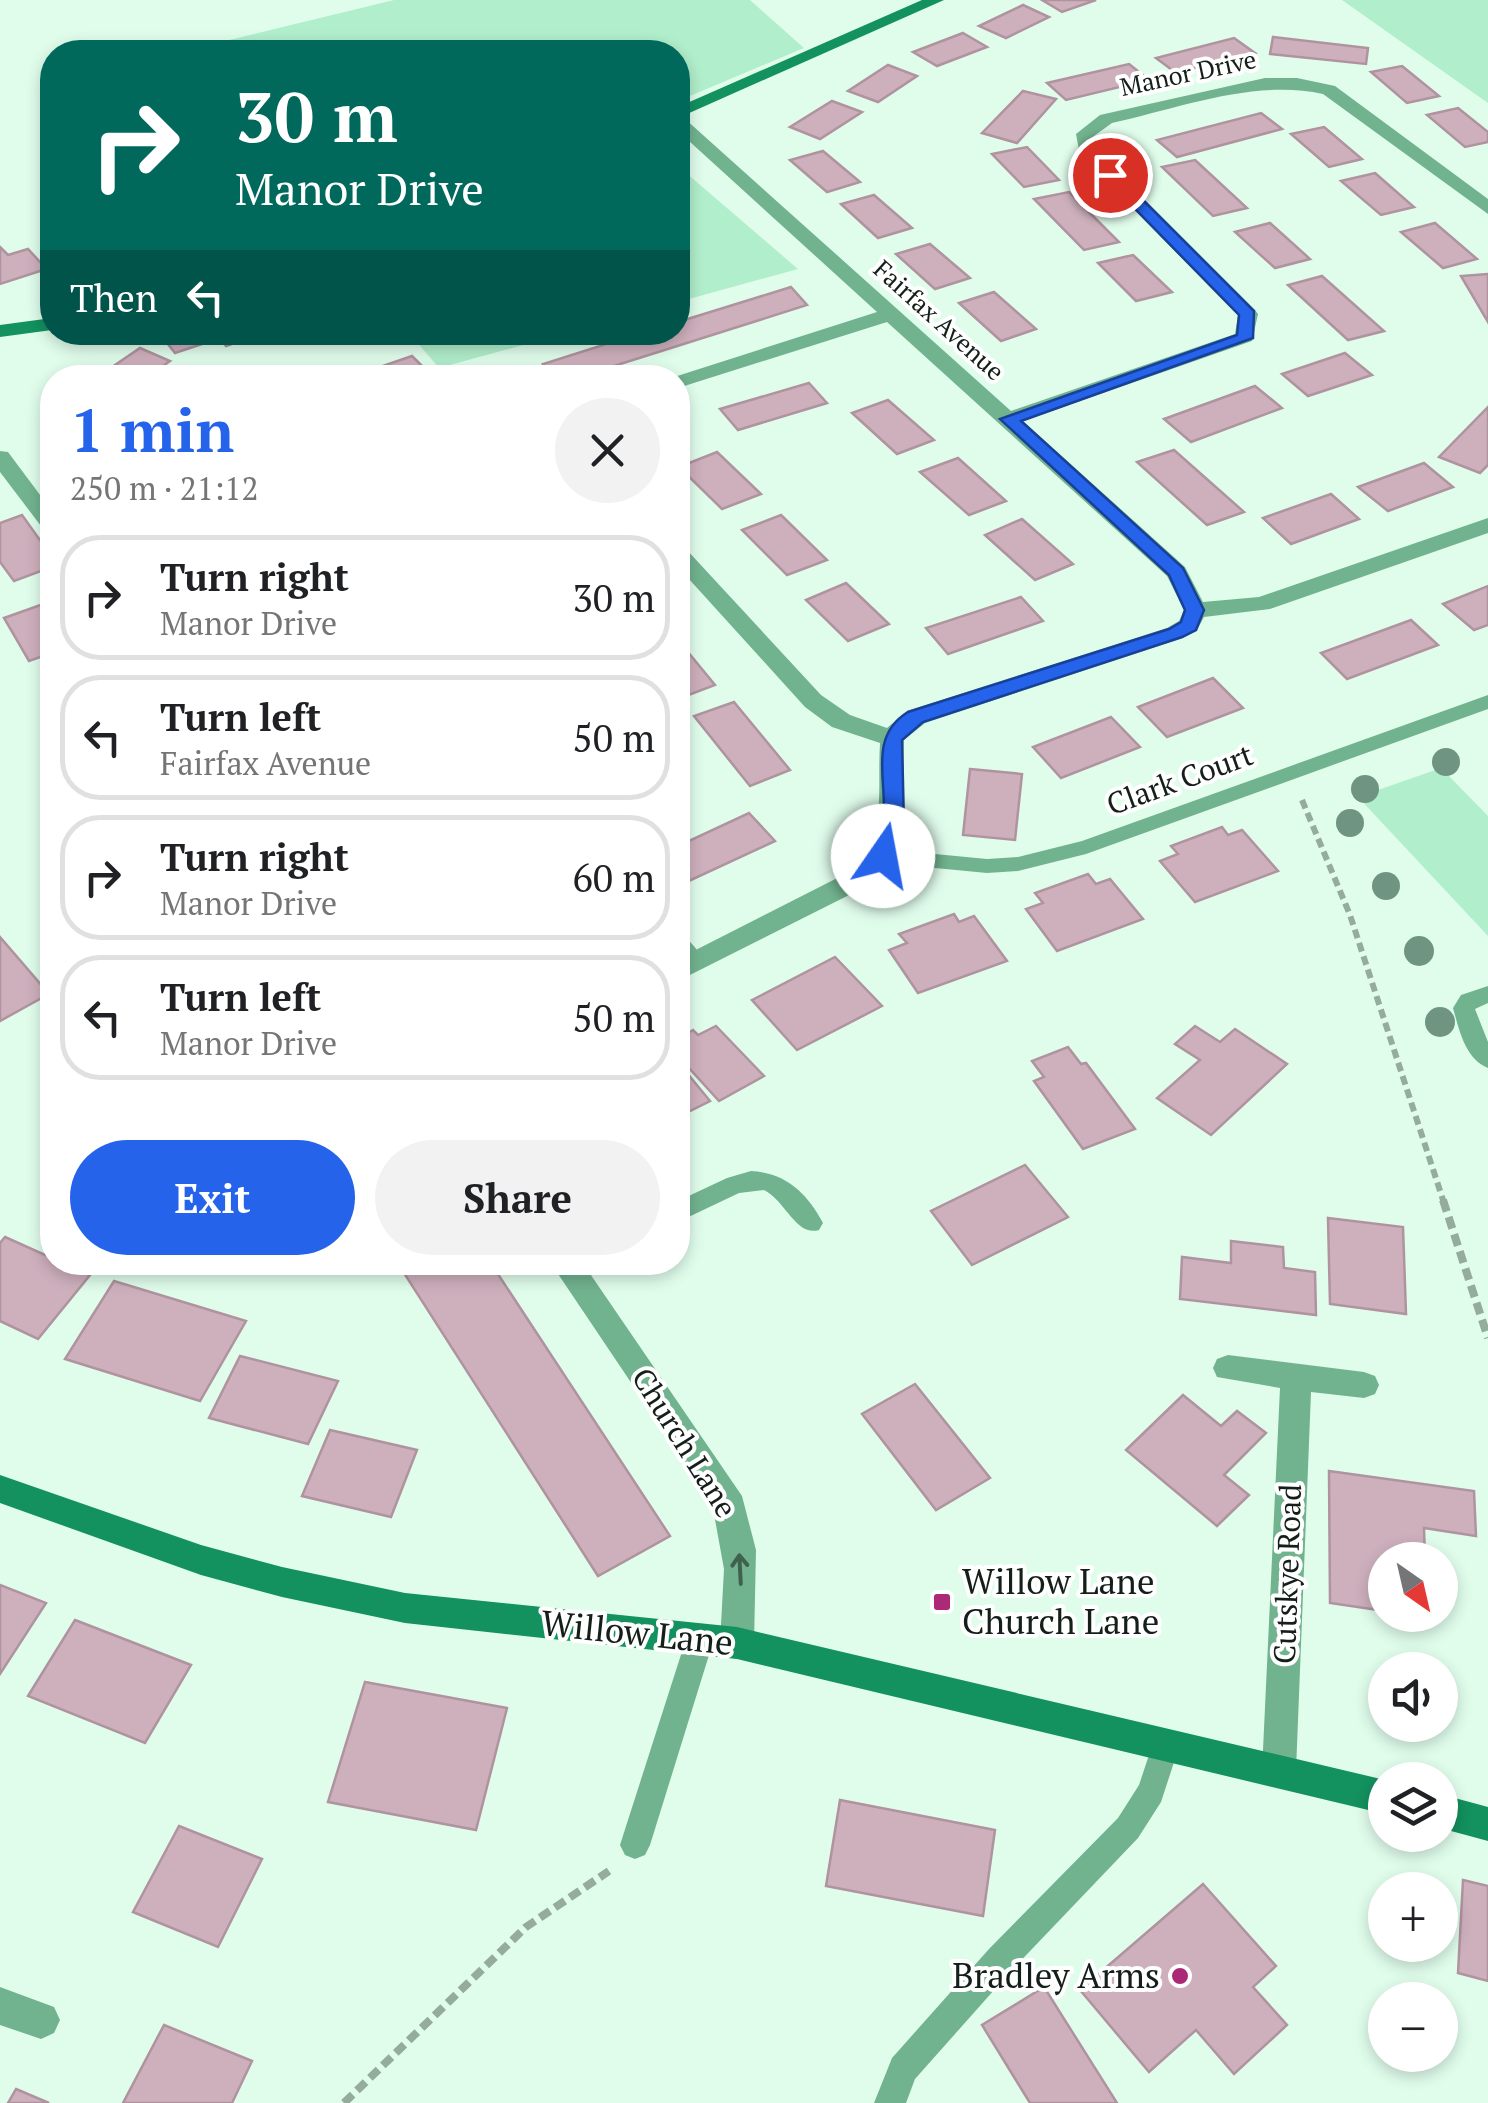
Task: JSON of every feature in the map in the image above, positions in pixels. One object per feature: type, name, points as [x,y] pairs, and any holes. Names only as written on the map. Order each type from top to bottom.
[{"type":"main road","points":[[690,108],[936,0]]},
{"type":"main road","points":[[0,331],[40,326]]},
{"type":"main road","name":"Willow Lane","points":[[0,1489],[201,1560],[370,1601],[404,1608],[737,1643],[1368,1793]]},
{"type":"main road","points":[[1458,1816],[1488,1824]]},
{"type":"street","name":"Manor Drive","points":[[1009,419],[1245,338],[1248,314],[1086,151],[1085,134],[1106,119],[1265,83],[1297,83],[1329,90],[1488,208]]},
{"type":"street","name":"Fairfax Avenue","points":[[690,133],[1177,572],[1195,610]]},
{"type":"street","points":[[690,378],[891,314]]},
{"type":"street","points":[[0,457],[40,509]]},
{"type":"street","points":[[690,965],[864,876],[883,856],[894,826],[892,739],[902,725],[916,717],[1176,633],[1189,625],[1195,610],[1262,604],[1488,526]]},
{"type":"street","points":[[690,567],[813,701],[841,721],[892,739]]},
{"type":"street","name":"Church Lane","points":[[576,1275],[726,1496],[737,1522],[741,1564],[737,1643]]},
{"type":"street","points":[[1228,1368],[1364,1385]]},
{"type":"street","name":"Cutskye Road","points":[[1279,1771],[1296,1376]]},
{"type":"street","points":[[0,2006],[41,2020]]},
{"type":"lane","name":"Clark Court","points":[[883,856],[987,866],[1018,864],[1086,847],[1488,702]]},
{"type":"lane","points":[[1488,994],[1469,1001],[1464,1008],[1473,1038],[1488,1059]]},
{"type":"lane","points":[[690,1206],[740,1182],[769,1181],[789,1191],[810,1223]]},
{"type":"lane","points":[[635,1845],[700,1639]]},
{"type":"lane","points":[[890,2103],[902,2070],[1000,1960],[1128,1828],[1151,1792],[1166,1746]]},
{"type":"path","points":[[1288,772],[1335,867],[1416,1122],[1470,1271],[1488,1338]]},
{"type":"path","points":[[344,2103],[526,1927],[604,1877],[635,1845]]},
{"type":"green space","points":[[394,0],[750,0],[804,48],[690,96],[690,40],[229,40]]},
{"type":"green space","points":[[1342,0],[1488,0],[1488,103]]},
{"type":"green space","points":[[690,176],[798,269],[690,299]]},
{"type":"green space","points":[[419,345],[523,345],[450,365],[436,365]]},
{"type":"green space","points":[[1441,768],[1488,816],[1488,936],[1358,797]]},
{"type":"building","points":[[1042,0],[1096,0],[1062,12]]},
{"type":"building","points":[[1023,5],[1049,17],[1006,38],[979,26]]},
{"type":"building","points":[[963,33],[987,47],[937,66],[913,52]]},
{"type":"building","points":[[1273,37],[1368,48],[1366,64],[1270,54]]},
{"type":"building","points":[[1234,38],[1255,53],[1176,73],[1156,58]]},
{"type":"building","points":[[1129,64],[1149,80],[1066,100],[1047,83]]},
{"type":"building","points":[[888,65],[917,76],[878,102],[848,91]]},
{"type":"building","points":[[1402,66],[1439,96],[1407,103],[1371,72]]},
{"type":"building","points":[[1023,91],[1056,99],[1017,143],[982,133]]},
{"type":"building","points":[[832,101],[862,112],[820,139],[790,127]]},
{"type":"building","points":[[1458,108],[1488,132],[1488,142],[1465,147],[1427,115]]},
{"type":"building","points":[[1261,113],[1282,129],[1177,157],[1157,140]]},
{"type":"building","points":[[1324,127],[1362,159],[1329,167],[1291,134]]},
{"type":"building","points":[[1027,147],[1059,180],[1024,187],[992,154]]},
{"type":"building","points":[[823,151],[860,182],[827,192],[790,160]]},
{"type":"building","points":[[1195,160],[1247,208],[1213,216],[1162,167]]},
{"type":"building","points":[[1375,173],[1414,207],[1381,215],[1341,181]]},
{"type":"building","points":[[1069,192],[1119,242],[1084,250],[1034,199]]},
{"type":"building","points":[[874,195],[912,228],[878,238],[841,204]]},
{"type":"building","points":[[1270,223],[1310,259],[1275,268],[1235,232]]},
{"type":"building","points":[[1435,223],[1477,259],[1443,268],[1401,232]]},
{"type":"building","points":[[930,244],[970,278],[935,289],[896,254]]},
{"type":"building","points":[[0,247],[8,255],[28,249],[40,262],[40,271],[0,284]]},
{"type":"building","points":[[1133,255],[1172,292],[1136,301],[1098,263]]},
{"type":"building","points":[[1488,274],[1488,322],[1461,276]]},
{"type":"building","points":[[1322,276],[1384,331],[1348,340],[1288,285]]},
{"type":"building","points":[[791,287],[807,305],[690,342],[690,318]]},
{"type":"building","points":[[994,292],[1036,329],[1001,341],[959,303]]},
{"type":"building","points":[[169,345],[199,345],[175,353]]},
{"type":"building","points":[[603,345],[680,345],[617,365],[543,364]]},
{"type":"building","points":[[140,348],[170,361],[164,365],[115,365]]},
{"type":"building","points":[[1345,353],[1372,375],[1308,396],[1282,374]]},
{"type":"building","points":[[412,356],[421,365],[386,365]]},
{"type":"building","points":[[809,383],[827,403],[738,430],[720,409]]},
{"type":"building","points":[[1255,386],[1282,408],[1191,442],[1164,419]]},
{"type":"building","points":[[888,400],[934,440],[897,454],[852,413]]},
{"type":"building","points":[[1488,407],[1488,465],[1480,473],[1439,457]]},
{"type":"building","points":[[1174,450],[1244,512],[1207,525],[1137,462]]},
{"type":"building","points":[[717,452],[761,494],[722,509],[690,478],[690,463]]},
{"type":"building","points":[[958,458],[1006,501],[969,515],[920,472]]},
{"type":"building","points":[[1424,463],[1453,487],[1388,511],[1358,487]]},
{"type":"building","points":[[1331,494],[1359,519],[1291,544],[1263,518]]},
{"type":"building","points":[[22,515],[40,540],[40,571],[14,581],[0,562],[0,523]]},
{"type":"building","points":[[781,515],[827,560],[787,575],[742,530]]},
{"type":"building","points":[[1022,519],[1073,564],[1035,580],[985,535]]},
{"type":"building","points":[[846,583],[889,624],[848,641],[806,600]]},
{"type":"building","points":[[1488,586],[1488,625],[1474,630],[1443,604]]},
{"type":"building","points":[[1021,597],[1043,621],[948,654],[926,628]]},
{"type":"building","points":[[40,605],[40,657],[29,661],[4,618]]},
{"type":"building","points":[[1411,620],[1438,645],[1347,679],[1321,653]]},
{"type":"building","points":[[690,655],[715,685],[690,694]]},
{"type":"building","points":[[1213,678],[1243,708],[1167,737],[1138,707]]},
{"type":"building","points":[[734,702],[790,770],[750,786],[694,716]]},
{"type":"building","points":[[1111,717],[1140,747],[1061,778],[1033,747]]},
{"type":"building","points":[[970,769],[1022,774],[1015,840],[963,835]]},
{"type":"building","points":[[749,813],[775,841],[690,880],[690,840]]},
{"type":"building","points":[[1222,827],[1228,835],[1242,830],[1278,871],[1195,902],[1160,861],[1178,854],[1171,846]]},
{"type":"building","points":[[1088,874],[1096,884],[1110,879],[1143,919],[1057,951],[1026,909],[1043,903],[1035,893]]},
{"type":"building","points":[[954,914],[959,922],[974,916],[1007,961],[918,993],[889,950],[907,943],[899,934]]},
{"type":"building","points":[[0,937],[40,984],[40,999],[0,1021]]},
{"type":"building","points":[[835,957],[882,1006],[797,1050],[752,1000]]},
{"type":"building","points":[[716,1026],[764,1076],[719,1101],[690,1069],[690,1032],[698,1035]]},
{"type":"building","points":[[1195,1026],[1220,1042],[1235,1029],[1287,1064],[1211,1135],[1157,1098],[1200,1060],[1175,1044]]},
{"type":"building","points":[[1068,1047],[1081,1064],[1086,1063],[1135,1129],[1083,1149],[1034,1081],[1044,1077],[1032,1061]]},
{"type":"building","points":[[690,1077],[710,1101],[690,1111]]},
{"type":"building","points":[[1025,1165],[1068,1217],[972,1265],[931,1211]]},
{"type":"building","points":[[1328,1218],[1403,1227],[1406,1314],[1330,1304]]},
{"type":"building","points":[[5,1237],[40,1253],[40,1275],[90,1275],[38,1339],[0,1321],[0,1243]]},
{"type":"building","points":[[1231,1241],[1283,1247],[1284,1268],[1315,1272],[1316,1315],[1180,1299],[1182,1257],[1231,1263]]},
{"type":"building","points":[[405,1275],[499,1275],[670,1536],[598,1576]]},
{"type":"building","points":[[114,1281],[246,1321],[200,1401],[65,1359]]},
{"type":"building","points":[[240,1356],[338,1381],[308,1444],[209,1418]]},
{"type":"building","points":[[915,1384],[990,1478],[936,1510],[862,1414]]},
{"type":"building","points":[[1183,1395],[1221,1426],[1237,1411],[1266,1433],[1224,1475],[1249,1495],[1217,1526],[1126,1450]]},
{"type":"building","points":[[330,1430],[417,1450],[391,1517],[302,1496]]},
{"type":"building","points":[[1329,1471],[1474,1491],[1476,1536],[1424,1528],[1424,1542],[1368,1542],[1368,1609],[1330,1603]]},
{"type":"building","points":[[0,1585],[46,1603],[0,1674]]},
{"type":"building","points":[[75,1620],[191,1665],[145,1743],[28,1696]]},
{"type":"building","points":[[365,1682],[507,1708],[476,1830],[328,1802]]},
{"type":"building","points":[[840,1800],[995,1830],[983,1916],[826,1886]]},
{"type":"building","points":[[179,1826],[262,1859],[218,1947],[133,1912]]},
{"type":"building","points":[[1463,1880],[1488,1886],[1488,1981],[1458,1973]]},
{"type":"building","name":"Bradley Arms","points":[[1203,1884],[1276,1966],[1253,1987],[1287,2025],[1234,2074],[1196,2030],[1149,2072],[1080,1990]]},
{"type":"building","points":[[1044,1987],[1117,2103],[1030,2103],[982,2025]]},
{"type":"building","points":[[164,2025],[252,2061],[232,2103],[123,2103]]},
{"type":"building","points":[[16,2089],[49,2103],[8,2103]]},
{"type":"place","name":"Willow Lane Church Lane","points":[[942,1602]]},
{"type":"place","name":"Bradley Arms","points":[[1180,1976]]},
{"type":"route","points":[[883,856],[894,826],[892,739],[902,725],[916,717],[1176,633],[1189,625],[1195,610],[1177,572],[1009,419],[1245,338],[1248,314],[1110,175]]}]
